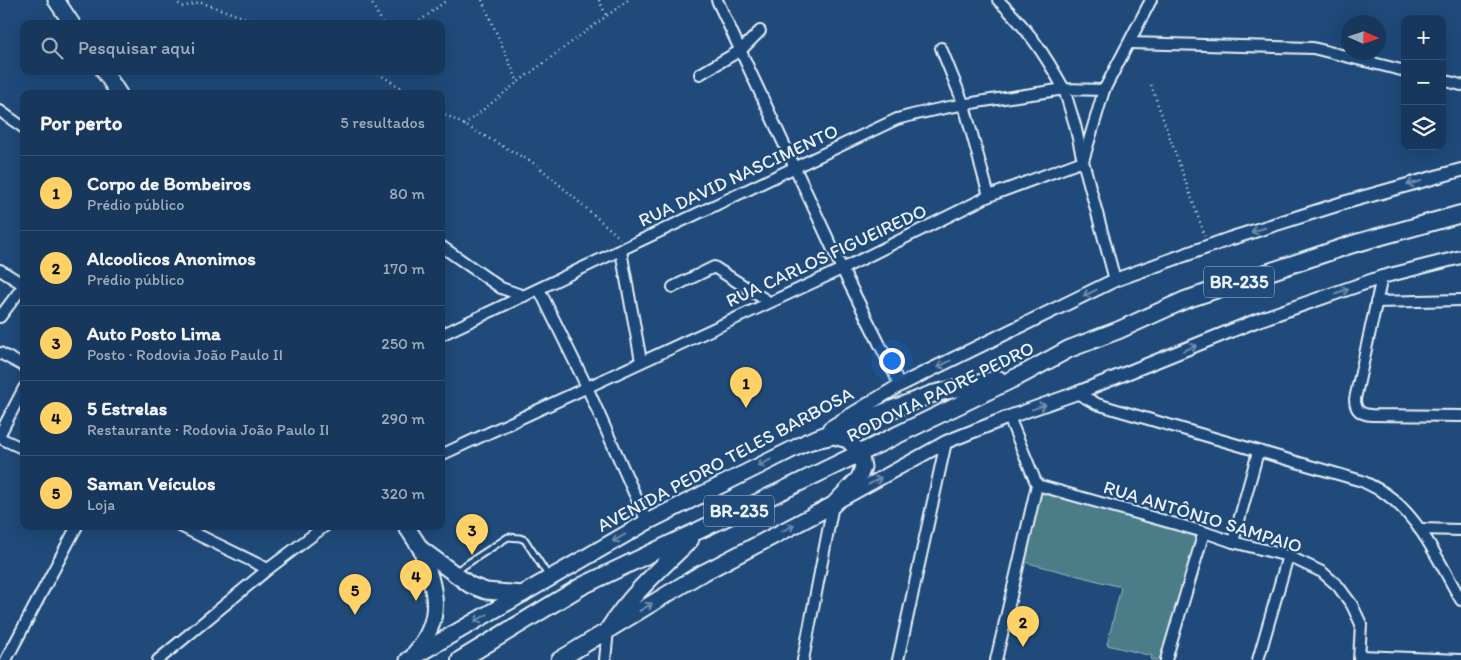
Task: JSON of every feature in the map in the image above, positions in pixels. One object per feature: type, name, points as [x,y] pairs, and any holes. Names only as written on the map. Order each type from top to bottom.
[{"type":"highway","name":"RODOVIA PADRE PEDRO","points":[[460,660],[582,586],[1025,373],[1069,349],[1119,330],[1185,300],[1353,244],[1461,214]]},
{"type":"highway","points":[[807,442],[932,394],[1025,373]]},
{"type":"highway","points":[[608,630],[620,611],[645,583],[700,530]]},
{"type":"main road","points":[[56,0],[69,20]]},
{"type":"main road","points":[[107,75],[116,90]]},
{"type":"main road","points":[[559,660],[697,576],[833,505],[858,478],[863,467],[860,453],[848,440],[834,436],[807,442]]},
{"type":"main road","name":"AVENIDA PEDRO TELES BARBOSA","points":[[409,659],[647,522],[807,442]]},
{"type":"main road","points":[[409,530],[421,549],[433,584],[434,618],[425,640],[409,659]]},
{"type":"main road","points":[[421,549],[470,585],[486,591],[523,594]]},
{"type":"street","points":[[717,0],[842,269],[900,386]]},
{"type":"street","points":[[998,0],[1019,20],[1034,39],[1064,89],[1075,124],[1082,161],[1115,280]]},
{"type":"street","points":[[1082,161],[1104,90],[1151,0]]},
{"type":"street","points":[[700,74],[741,50],[760,31]]},
{"type":"street","points":[[1130,43],[1313,48],[1401,70]]},
{"type":"street","points":[[941,48],[964,105],[989,196]]},
{"type":"street","points":[[1446,81],[1461,85]]},
{"type":"street","name":"RUA DAVID NASCIMENTO","points":[[445,333],[897,120],[919,113],[1064,89],[1104,90]]},
{"type":"street","points":[[0,111],[20,125]]},
{"type":"street","name":"RUA CARLOS FIGUEIREDO","points":[[445,453],[842,269],[989,196],[1082,161]]},
{"type":"street","name":"AVENIDA PEDRO TELES BARBOSA","points":[[807,442],[900,386],[1115,280],[1209,246],[1343,203],[1461,170]]},
{"type":"street","points":[[625,248],[641,361]]},
{"type":"street","points":[[445,249],[502,288],[524,296]]},
{"type":"street","points":[[803,660],[833,505],[946,442],[1009,417],[1077,393],[1258,320],[1382,278],[1461,257]]},
{"type":"street","points":[[673,287],[714,267],[769,302]]},
{"type":"street","points":[[0,270],[20,282]]},
{"type":"street","points":[[1382,278],[1355,406],[1363,414],[1371,415],[1461,416]]},
{"type":"street","points":[[539,289],[587,387],[647,522]]},
{"type":"street","points":[[0,317],[20,290]]},
{"type":"street","points":[[1376,302],[1461,300]]},
{"type":"street","points":[[0,353],[20,364]]},
{"type":"street","points":[[1077,393],[1097,404],[1362,481],[1386,493],[1420,529],[1461,600]]},
{"type":"street","points":[[0,434],[20,396]]},
{"type":"street","points":[[996,660],[1037,485],[1009,417]]},
{"type":"street","points":[[0,438],[20,447]]},
{"type":"street","points":[[898,660],[946,442]]},
{"type":"street","points":[[1233,542],[1258,452]]},
{"type":"street","name":"RUA ANTÔNIO SAMPAIO","points":[[1037,485],[1288,556],[1322,572],[1338,586],[1352,605],[1361,624],[1360,658]]},
{"type":"street","points":[[1420,529],[1461,530]]},
{"type":"street","points":[[6,660],[75,530]]},
{"type":"street","points":[[188,530],[268,569]]},
{"type":"street","points":[[158,660],[268,569],[320,530]]},
{"type":"street","points":[[1166,660],[1204,532]]},
{"type":"street","points":[[1258,660],[1288,556]]},
{"type":"street","points":[[605,660],[608,630]]},
{"type":"street","points":[[1360,658],[1461,660]]},
{"type":"lane","points":[[453,573],[508,537],[514,537],[525,540],[550,578]]},
{"type":"path","points":[[175,0],[182,7],[200,2],[251,20]]},
{"type":"path","points":[[370,0],[381,20]]},
{"type":"path","points":[[421,20],[447,0]]},
{"type":"path","points":[[482,0],[518,82]]},
{"type":"path","points":[[599,0],[606,16]]},
{"type":"path","points":[[464,125],[628,0]]},
{"type":"path","points":[[380,75],[405,90]]},
{"type":"path","points":[[1151,85],[1209,246]]},
{"type":"path","points":[[445,114],[537,165],[625,248]]},
{"type":"green space","points":[[1040,492],[1201,532],[1159,660],[1151,660],[1152,656],[1107,645],[1121,587],[1024,562]]},
{"type":"place","name":"Corpo de Bombeiros","points":[[746,408]]},
{"type":"place","name":"Auto Posto Lima","points":[[472,555]]},
{"type":"place","name":"5 Estrelas","points":[[416,601]]},
{"type":"place","name":"Saman Veículos","points":[[355,615]]},
{"type":"place","name":"Alcoolicos Anonimos","points":[[1023,647]]}]
